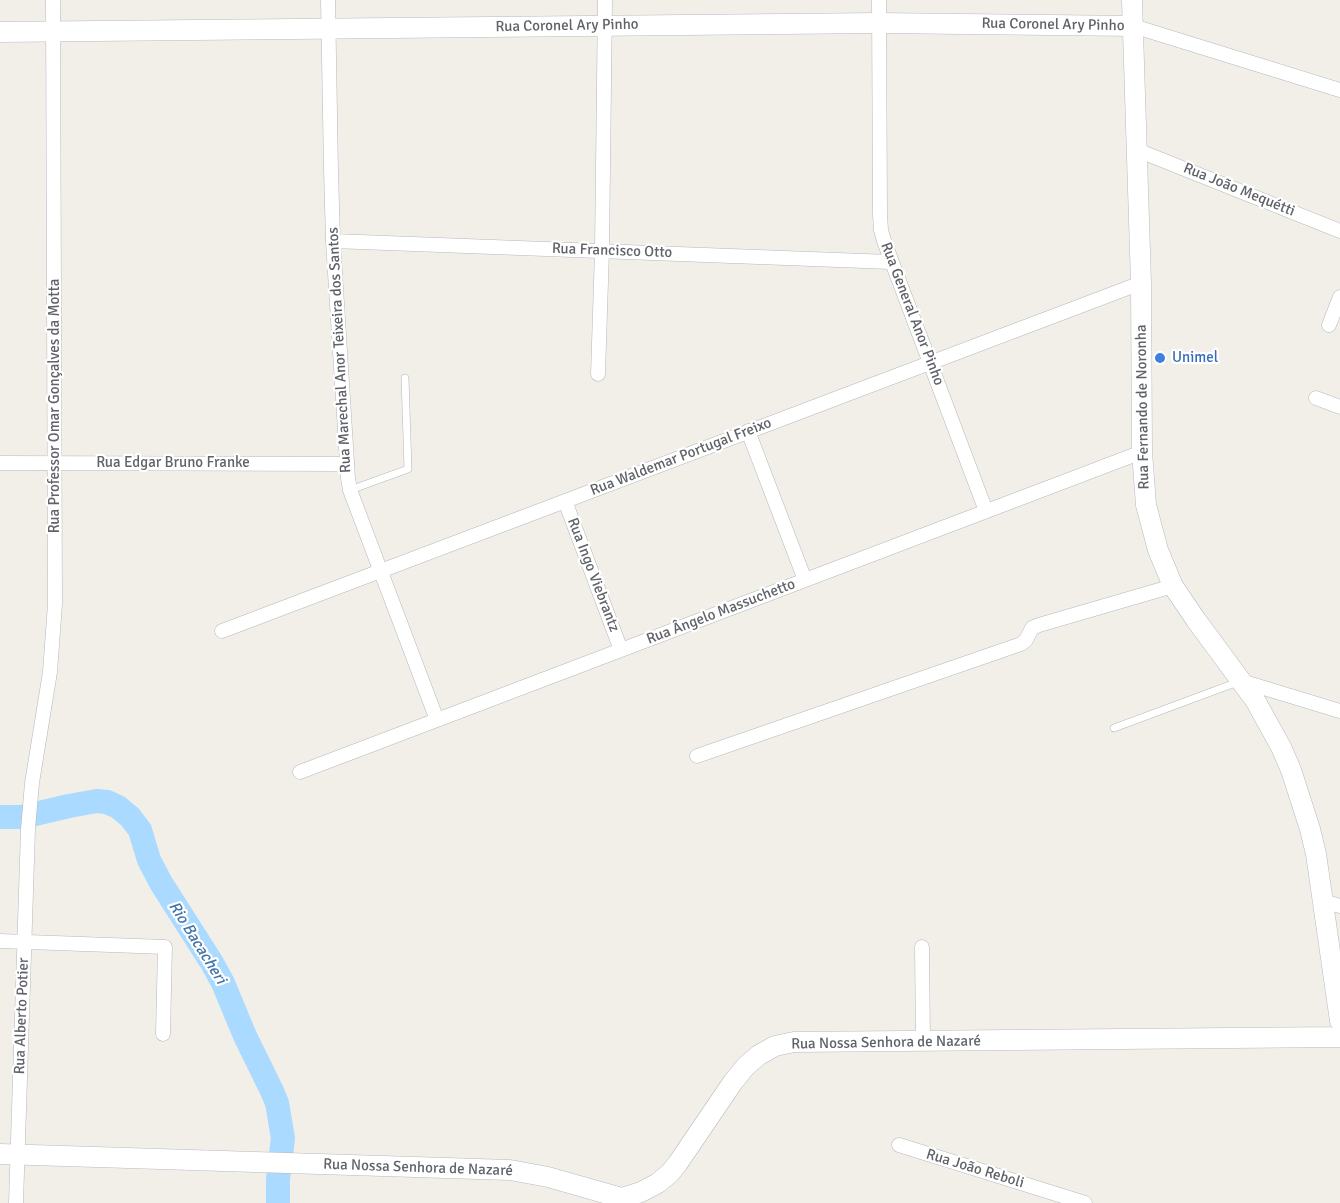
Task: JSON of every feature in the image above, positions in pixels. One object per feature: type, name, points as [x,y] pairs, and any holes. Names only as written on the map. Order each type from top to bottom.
[{"type":"street","name":"Rua Professor Omar Gonçalves da Motta","points":[[28,829],[32,783],[46,700],[55,604],[53,0]]},
{"type":"street","name":"Rua Marechal Anor Teixeira dos Santos","points":[[328,0],[333,241],[346,464],[351,490],[437,720]]},
{"type":"street","points":[[598,374],[605,0]]},
{"type":"street","name":"Rua General Anor Pinho","points":[[879,0],[880,215],[884,241],[986,511]]},
{"type":"street","name":"Rua Fernando de Noronha","points":[[1132,0],[1141,282],[1143,481],[1151,527],[1173,586],[1268,722],[1291,770],[1331,903],[1340,1021]]},
{"type":"street","name":"Rua Coronel Ary Pinho","points":[[0,32],[879,23],[1133,26]]},
{"type":"street","points":[[1133,26],[1340,90]]},
{"type":"street","name":"Rua João Mequétti","points":[[1137,150],[1340,231]]},
{"type":"street","name":"Rua Francisco Otto","points":[[333,241],[891,262]]},
{"type":"street","name":"Rua Waldemar Portugal Freixo","points":[[222,631],[1141,282]]},
{"type":"street","points":[[1329,325],[1340,297]]},
{"type":"street","points":[[1316,398],[1340,406]]},
{"type":"street","points":[[748,431],[805,580]]},
{"type":"street","name":"Rua Ângelo Massuchetto","points":[[300,772],[1142,452]]},
{"type":"street","name":"Rua Edgar Bruno Franke","points":[[0,463],[346,464]]},
{"type":"street","name":"Rua Ingo Viebrantz","points":[[565,501],[621,650]]},
{"type":"street","points":[[697,756],[1021,644],[1026,640],[1032,628],[1039,625],[1173,586]]},
{"type":"street","points":[[1241,681],[1340,711]]},
{"type":"street","name":"Rua Alberto Potier","points":[[16,1203],[9,1154],[24,942],[28,829]]},
{"type":"street","points":[[0,940],[165,947],[163,1034]]},
{"type":"street","points":[[922,947],[923,1042]]},
{"type":"street","name":"Rua Nossa Senhora de Nazaré","points":[[9,1154],[510,1170],[548,1177],[631,1201],[669,1173],[746,1066],[775,1046],[810,1041],[923,1042],[1340,1037]]},
{"type":"street","name":"Rua João Reboli","points":[[899,1145],[1085,1203]]},
{"type":"lane","points":[[351,490],[408,469],[405,378]]},
{"type":"lane","points":[[1114,728],[1241,681]]},
{"type":"waterway","name":"Rio Bacacheri","points":[[0,817],[22,817],[97,801],[118,807],[140,830],[149,860],[161,883],[223,983],[277,1103],[283,1138],[278,1179],[278,1203]]},
{"type":"place","name":"Unimel","points":[[1160,358]]}]
